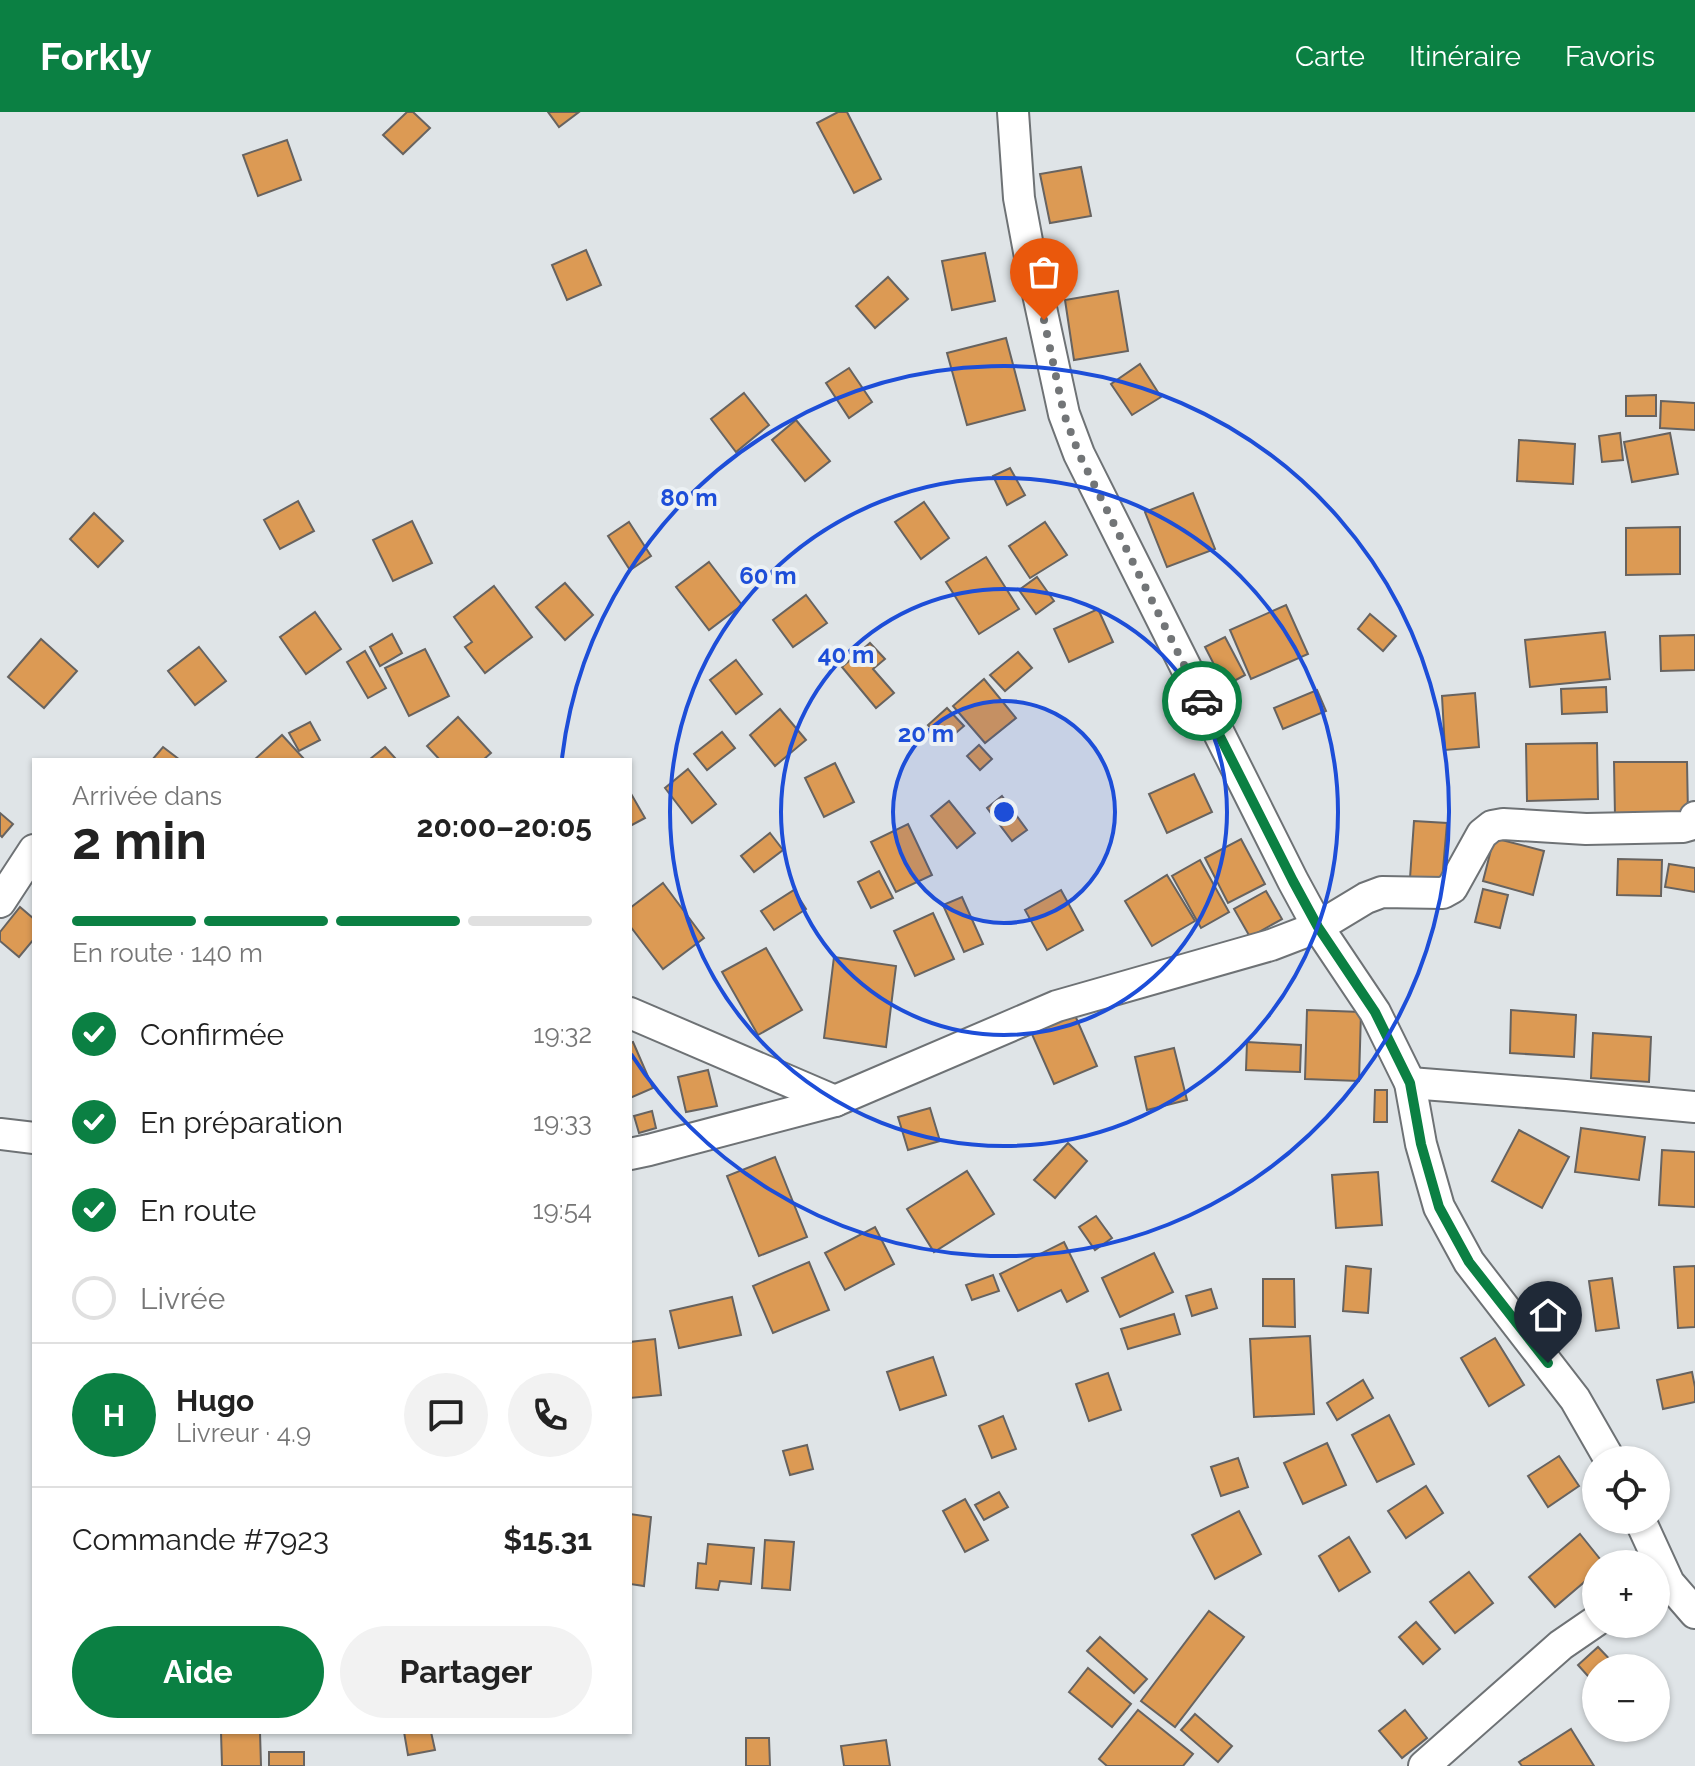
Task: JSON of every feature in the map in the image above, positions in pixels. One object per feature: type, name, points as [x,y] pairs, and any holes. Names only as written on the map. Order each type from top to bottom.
[{"type":"street","points":[[1013,112],[1019,198],[1030,257],[1064,414],[1079,454],[1260,817],[1318,927],[1375,1012],[1410,1083],[1421,1144],[1439,1207],[1469,1262],[1575,1399],[1602,1446]]},
{"type":"street","points":[[632,1154],[835,1101],[1057,1006],[1260,948],[1318,927],[1366,898],[1382,892],[1443,893],[1452,888],[1482,834],[1492,826],[1586,829],[1683,827],[1693,824],[1695,817]]},
{"type":"street","points":[[0,902],[32,853]]},
{"type":"street","points":[[632,1014],[835,1101]]},
{"type":"street","points":[[1410,1083],[1695,1107]]},
{"type":"street","points":[[0,1134],[32,1138]]},
{"type":"street","points":[[1670,1592],[1695,1613]]},
{"type":"street","points":[[1424,1766],[1561,1645],[1582,1631]]},
{"type":"building","points":[[407,112],[413,112],[430,128],[403,154],[383,135]]},
{"type":"building","points":[[548,112],[579,112],[559,127]]},
{"type":"building","points":[[838,112],[847,112],[881,179],[854,193],[817,123]]},
{"type":"building","points":[[287,140],[301,180],[258,196],[243,155]]},
{"type":"building","points":[[1081,167],[1091,216],[1050,223],[1040,174]]},
{"type":"building","points":[[586,250],[601,285],[567,300],[552,265]]},
{"type":"building","points":[[985,253],[995,301],[952,310],[942,261]]},
{"type":"building","points":[[888,277],[908,299],[875,328],[856,306]]},
{"type":"building","points":[[1118,291],[1128,351],[1074,360],[1065,300]]},
{"type":"building","points":[[1006,338],[1025,410],[967,425],[947,353]]},
{"type":"building","points":[[1140,364],[1161,397],[1132,415],[1111,384]]},
{"type":"building","points":[[849,368],[872,402],[849,418],[826,383]]},
{"type":"building","points":[[744,393],[769,425],[736,452],[711,419]]},
{"type":"building","points":[[1656,395],[1656,416],[1626,416],[1626,396]]},
{"type":"building","points":[[1661,401],[1695,403],[1695,430],[1660,428]]},
{"type":"building","points":[[796,420],[830,461],[805,481],[772,440]]},
{"type":"building","points":[[1620,433],[1623,460],[1602,462],[1599,436]]},
{"type":"building","points":[[1670,433],[1678,474],[1632,482],[1624,442]]},
{"type":"building","points":[[1519,440],[1575,444],[1573,484],[1517,481]]},
{"type":"building","points":[[1010,468],[1025,495],[1007,505],[993,476]]},
{"type":"building","points":[[1193,493],[1215,549],[1167,567],[1145,512]]},
{"type":"building","points":[[298,501],[314,531],[280,549],[264,520]]},
{"type":"building","points":[[924,502],[949,538],[921,559],[895,522]]},
{"type":"building","points":[[94,513],[123,541],[98,567],[70,539]]},
{"type":"building","points":[[412,521],[432,563],[393,581],[373,540]]},
{"type":"building","points":[[629,522],[651,556],[630,570],[608,536]]},
{"type":"building","points":[[1045,522],[1067,555],[1030,578],[1009,546]]},
{"type":"building","points":[[1680,527],[1680,574],[1626,575],[1626,528]]},
{"type":"building","points":[[986,557],[1019,609],[979,634],[946,582]]},
{"type":"building","points":[[709,562],[742,605],[709,630],[676,587]]},
{"type":"building","points":[[1037,577],[1054,601],[1036,614],[1019,590]]},
{"type":"building","points":[[565,583],[593,615],[565,640],[536,607]]},
{"type":"building","points":[[494,586],[532,637],[485,673],[465,647],[472,642],[454,617]]},
{"type":"building","points":[[806,595],[827,623],[793,647],[773,620]]},
{"type":"building","points":[[1286,605],[1308,654],[1251,679],[1230,630]]},
{"type":"building","points":[[1098,609],[1113,642],[1069,662],[1054,629]]},
{"type":"building","points":[[315,612],[341,649],[306,674],[280,637]]},
{"type":"building","points":[[1370,614],[1396,636],[1383,651],[1358,629]]},
{"type":"building","points":[[1605,632],[1610,679],[1530,687],[1525,640]]},
{"type":"building","points":[[392,634],[402,653],[380,666],[370,647]]},
{"type":"building","points":[[1695,635],[1695,670],[1661,671],[1660,636]]},
{"type":"building","points":[[1225,637],[1245,675],[1225,686],[1205,647]]},
{"type":"building","points":[[41,639],[77,671],[44,708],[8,677]]},
{"type":"building","points":[[870,643],[885,659],[873,669],[894,693],[876,708],[842,667]]},
{"type":"building","points":[[199,647],[226,681],[195,705],[168,671]]},
{"type":"building","points":[[425,649],[449,696],[409,716],[385,668]]},
{"type":"building","points":[[365,651],[386,688],[368,698],[347,662]]},
{"type":"building","points":[[1018,652],[1032,668],[1005,691],[990,675]]},
{"type":"building","points":[[736,660],[762,694],[736,714],[710,680]]},
{"type":"building","points":[[984,679],[1016,718],[985,743],[953,706]]},
{"type":"building","points":[[1606,687],[1607,712],[1562,714],[1561,689]]},
{"type":"building","points":[[1317,690],[1326,711],[1283,729],[1274,708]]},
{"type":"building","points":[[1475,693],[1479,747],[1445,750],[1442,696]]},
{"type":"building","points":[[947,708],[964,726],[944,743],[928,725]]},
{"type":"building","points":[[780,709],[806,740],[775,766],[750,735]]},
{"type":"building","points":[[458,717],[491,753],[485,758],[438,758],[427,746]]},
{"type":"building","points":[[310,722],[320,740],[299,751],[289,733]]},
{"type":"building","points":[[722,732],[735,748],[707,770],[694,754]]},
{"type":"building","points":[[282,735],[303,758],[256,758]]},
{"type":"building","points":[[1597,743],[1598,799],[1527,801],[1526,744]]},
{"type":"building","points":[[979,745],[992,759],[980,770],[967,756]]},
{"type":"building","points":[[163,747],[177,758],[154,758]]},
{"type":"building","points":[[385,747],[395,758],[371,758]]},
{"type":"building","points":[[1614,762],[1687,762],[1688,815],[1615,816]]},
{"type":"building","points":[[835,763],[854,802],[824,817],[805,778]]},
{"type":"building","points":[[688,769],[716,804],[692,823],[665,788]]},
{"type":"building","points":[[1194,774],[1212,812],[1167,833],[1149,794]]},
{"type":"building","points":[[632,795],[645,818],[632,825]]},
{"type":"building","points":[[1002,796],[1027,830],[1012,841],[987,808]]},
{"type":"building","points":[[949,801],[975,833],[957,848],[931,816]]},
{"type":"building","points":[[0,813],[13,824],[2,837],[0,835]]},
{"type":"building","points":[[1414,821],[1447,823],[1442,881],[1410,878]]},
{"type":"building","points":[[908,824],[932,875],[896,892],[871,842]]},
{"type":"building","points":[[770,833],[783,850],[754,872],[741,856]]},
{"type":"building","points":[[1494,838],[1544,851],[1533,895],[1483,881]]},
{"type":"building","points":[[1241,839],[1265,884],[1228,903],[1205,858]]},
{"type":"building","points":[[1618,859],[1662,860],[1661,896],[1617,895]]},
{"type":"building","points":[[1200,860],[1229,912],[1201,928],[1172,876]]},
{"type":"building","points":[[1669,864],[1695,868],[1695,892],[1665,887]]},
{"type":"building","points":[[879,871],[893,898],[871,908],[858,882]]},
{"type":"building","points":[[1167,875],[1195,921],[1152,946],[1125,901]]},
{"type":"building","points":[[663,883],[704,938],[663,969],[632,929],[632,906]]},
{"type":"building","points":[[1483,889],[1508,895],[1500,928],[1475,922]]},
{"type":"building","points":[[794,890],[806,909],[774,930],[761,911]]},
{"type":"building","points":[[1061,890],[1083,930],[1047,950],[1025,910]]},
{"type":"building","points":[[1266,891],[1282,919],[1250,937],[1234,909]]},
{"type":"building","points":[[962,897],[983,944],[964,952],[943,905]]},
{"type":"building","points":[[20,907],[32,917],[32,941],[19,957],[0,941],[0,932]]},
{"type":"building","points":[[933,913],[954,959],[915,976],[894,931]]},
{"type":"building","points":[[766,948],[802,1010],[758,1035],[722,972]]},
{"type":"building","points":[[834,957],[896,966],[886,1047],[824,1038]]},
{"type":"building","points":[[1307,1010],[1361,1012],[1359,1081],[1305,1079]]},
{"type":"building","points":[[1511,1010],[1576,1015],[1574,1057],[1510,1053]]},
{"type":"building","points":[[1074,1013],[1097,1066],[1054,1084],[1031,1032]]},
{"type":"building","points":[[1593,1033],[1651,1037],[1649,1082],[1591,1078]]},
{"type":"building","points":[[632,1042],[653,1088],[632,1097]]},
{"type":"building","points":[[1247,1042],[1301,1045],[1300,1072],[1246,1070]]},
{"type":"building","points":[[1174,1048],[1187,1100],[1147,1110],[1135,1057]]},
{"type":"building","points":[[708,1070],[717,1106],[686,1112],[678,1077]]},
{"type":"building","points":[[1375,1090],[1387,1090],[1387,1122],[1374,1122]]},
{"type":"building","points":[[930,1108],[940,1141],[908,1150],[898,1117]]},
{"type":"building","points":[[652,1111],[656,1128],[639,1133],[634,1116]]},
{"type":"building","points":[[1581,1128],[1645,1137],[1639,1180],[1575,1172]]},
{"type":"building","points":[[1519,1130],[1569,1157],[1542,1208],[1492,1181]]},
{"type":"building","points":[[1068,1143],[1087,1161],[1055,1198],[1034,1180]]},
{"type":"building","points":[[1662,1150],[1695,1152],[1695,1207],[1659,1205]]},
{"type":"building","points":[[775,1157],[807,1237],[759,1256],[727,1176]]},
{"type":"building","points":[[967,1171],[994,1214],[934,1252],[907,1209]]},
{"type":"building","points":[[1378,1172],[1382,1225],[1336,1228],[1332,1175]]},
{"type":"building","points":[[1096,1216],[1112,1238],[1095,1250],[1079,1227]]},
{"type":"building","points":[[875,1227],[894,1264],[845,1290],[825,1253]]},
{"type":"building","points":[[1064,1242],[1088,1291],[1067,1302],[1061,1290],[1018,1311],[1000,1274]]},
{"type":"building","points":[[1154,1253],[1173,1292],[1120,1317],[1102,1278]]},
{"type":"building","points":[[809,1262],[829,1310],[773,1333],[753,1286]]},
{"type":"building","points":[[1346,1266],[1371,1269],[1368,1313],[1343,1311]]},
{"type":"building","points":[[1695,1266],[1695,1327],[1678,1328],[1674,1267]]},
{"type":"building","points":[[993,1275],[999,1291],[972,1300],[966,1285]]},
{"type":"building","points":[[1612,1278],[1619,1328],[1596,1331],[1589,1281]]},
{"type":"building","points":[[1263,1279],[1294,1279],[1295,1327],[1263,1326]]},
{"type":"building","points":[[1211,1289],[1217,1308],[1192,1316],[1186,1296]]},
{"type":"building","points":[[732,1297],[741,1335],[679,1348],[670,1311]]},
{"type":"building","points":[[1174,1314],[1180,1334],[1128,1349],[1121,1329]]},
{"type":"building","points":[[1310,1336],[1314,1414],[1254,1417],[1250,1339]]},
{"type":"building","points":[[1495,1338],[1524,1385],[1489,1406],[1461,1358]]},
{"type":"building","points":[[655,1339],[661,1395],[632,1398],[632,1342]]},
{"type":"building","points":[[933,1357],[946,1395],[900,1410],[887,1372]]},
{"type":"building","points":[[1692,1372],[1695,1402],[1663,1409],[1657,1380]]},
{"type":"building","points":[[1108,1373],[1121,1410],[1089,1421],[1076,1384]]},
{"type":"building","points":[[1363,1380],[1373,1398],[1337,1420],[1327,1403]]},
{"type":"building","points":[[1389,1415],[1414,1464],[1377,1482],[1352,1435]]},
{"type":"building","points":[[1003,1416],[1016,1449],[992,1458],[979,1426]]},
{"type":"building","points":[[1327,1443],[1346,1485],[1303,1504],[1284,1463]]},
{"type":"building","points":[[807,1445],[813,1469],[790,1475],[783,1451]]},
{"type":"building","points":[[1559,1456],[1579,1486],[1548,1507],[1528,1476]]},
{"type":"building","points":[[1238,1458],[1248,1487],[1221,1496],[1211,1467]]},
{"type":"building","points":[[1426,1486],[1443,1513],[1406,1538],[1388,1511]]},
{"type":"building","points":[[999,1492],[1008,1507],[984,1520],[975,1505]]},
{"type":"building","points":[[965,1499],[988,1540],[965,1552],[943,1511]]},
{"type":"building","points":[[1239,1511],[1261,1554],[1215,1579],[1192,1535]]},
{"type":"building","points":[[632,1514],[651,1517],[644,1586],[632,1584]]},
{"type":"building","points":[[1580,1534],[1593,1550],[1582,1550],[1582,1584],[1555,1607],[1529,1577]]},
{"type":"building","points":[[1349,1537],[1370,1572],[1339,1591],[1319,1556]]},
{"type":"building","points":[[765,1540],[794,1542],[790,1590],[762,1588]]},
{"type":"building","points":[[708,1544],[754,1548],[751,1584],[720,1581],[718,1590],[696,1588],[698,1563],[706,1564]]},
{"type":"building","points":[[1469,1572],[1493,1603],[1455,1633],[1430,1602]]},
{"type":"building","points":[[1209,1611],[1244,1637],[1175,1727],[1141,1701]]},
{"type":"building","points":[[1416,1622],[1440,1649],[1423,1664],[1399,1637]]},
{"type":"building","points":[[1100,1637],[1147,1679],[1134,1693],[1087,1651]]},
{"type":"building","points":[[1598,1647],[1605,1654],[1590,1654]]},
{"type":"building","points":[[1088,1668],[1131,1704],[1112,1727],[1069,1692]]},
{"type":"building","points":[[1138,1710],[1193,1754],[1183,1766],[1107,1766],[1099,1759]]},
{"type":"building","points":[[1405,1710],[1427,1738],[1402,1758],[1379,1731]]},
{"type":"building","points":[[1195,1714],[1232,1746],[1218,1762],[1181,1730]]},
{"type":"building","points":[[1571,1729],[1594,1766],[1522,1766],[1519,1762]]},
{"type":"building","points":[[221,1734],[260,1734],[261,1766],[222,1766]]},
{"type":"building","points":[[404,1734],[431,1734],[435,1750],[408,1755]]},
{"type":"building","points":[[746,1738],[769,1738],[770,1766],[746,1766]]},
{"type":"building","points":[[886,1740],[890,1766],[844,1766],[841,1746]]},
{"type":"building","points":[[269,1752],[304,1752],[304,1766],[269,1766]]},
{"type":"way so far","points":[[1044,320],[1064,414],[1079,454],[1202,701]]},
{"type":"route","points":[[1202,701],[1318,927],[1375,1012],[1410,1083],[1421,1144],[1439,1207],[1469,1262],[1548,1363]]}]
